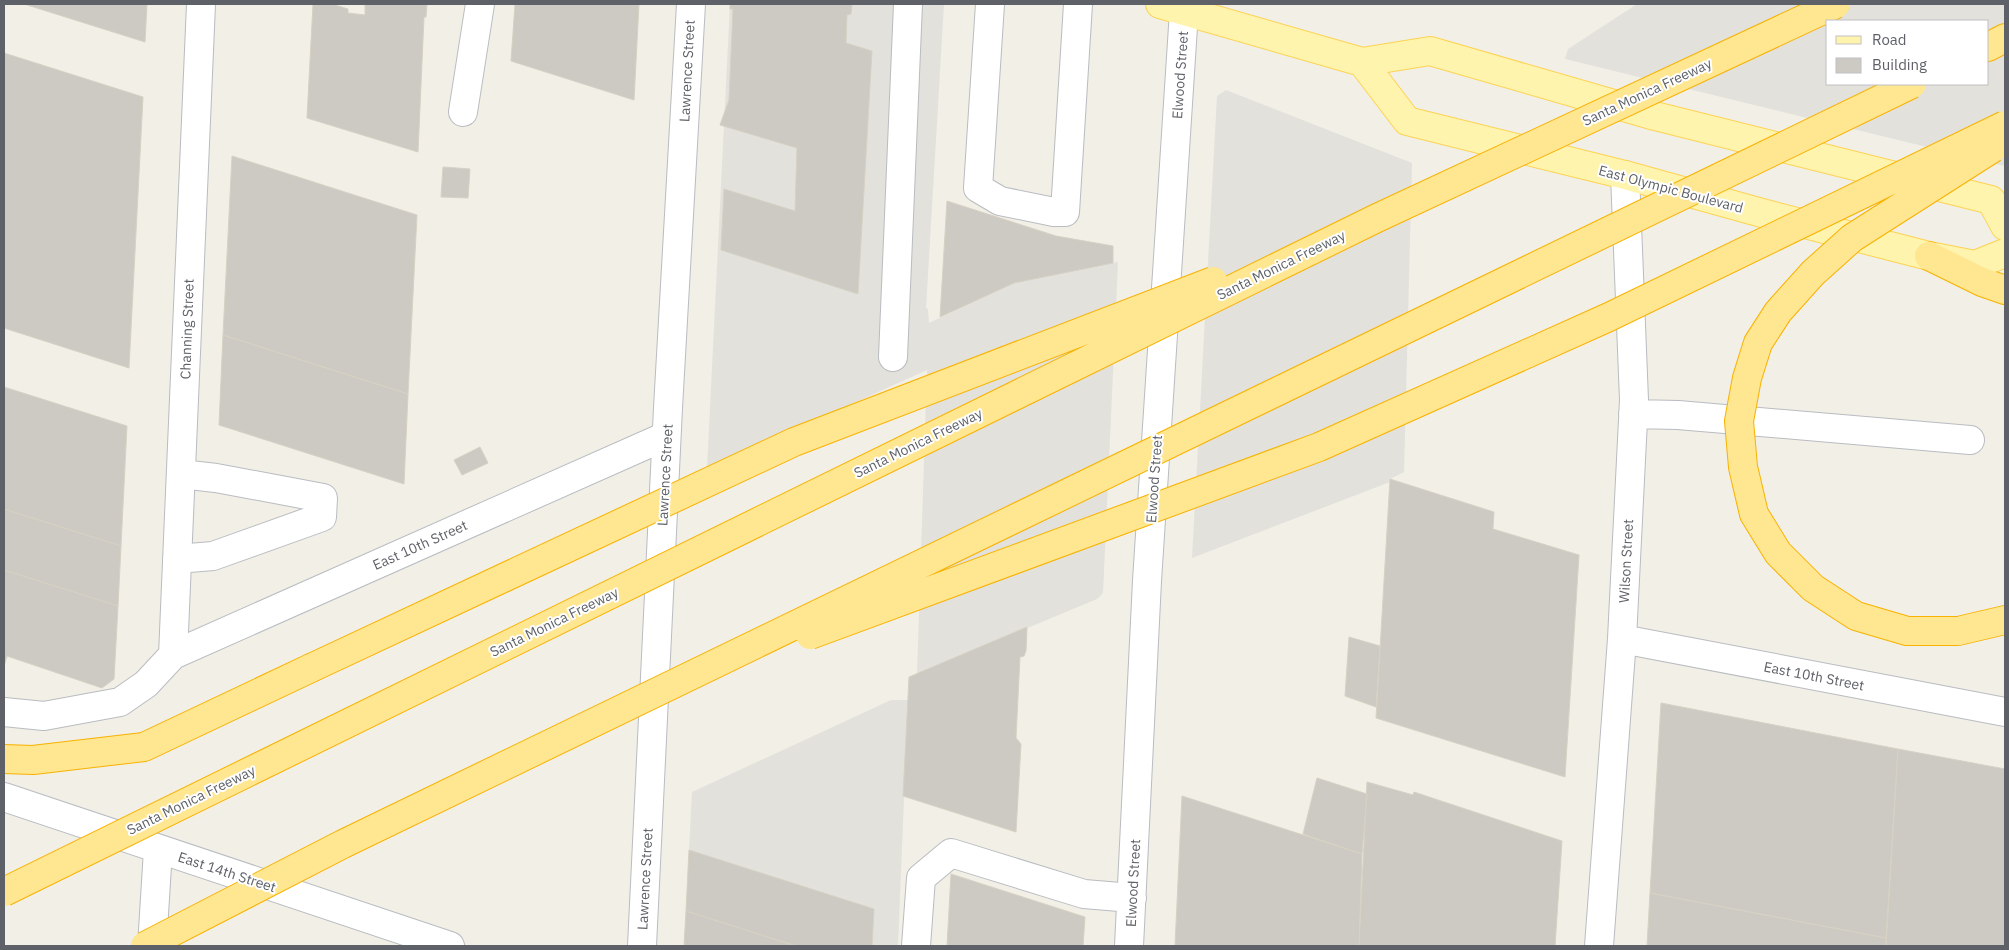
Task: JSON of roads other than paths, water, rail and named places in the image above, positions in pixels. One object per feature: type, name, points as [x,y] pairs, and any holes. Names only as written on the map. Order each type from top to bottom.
[{"type":"highway","name":"Santa Monica Freeway","points":[[4,892],[1378,218],[1836,4]]},
{"type":"highway","points":[[1989,46],[2005,38]]},
{"type":"highway","points":[[145,946],[343,844],[1910,85]]},
{"type":"highway","points":[[656,692],[1319,447],[1608,317],[2005,125]]},
{"type":"highway","points":[[2005,140],[1852,238],[1813,273],[1778,312],[1758,343],[1747,378],[1739,421],[1743,468],[1754,514],[1778,553],[1813,588],[1856,616],[1907,631],[1958,631],[2005,620]]},
{"type":"highway","points":[[4,759],[33,760],[144,747],[794,442],[1378,218]]},
{"type":"highway","points":[[1928,256],[1982,282],[2005,290]]},
{"type":"main road","points":[[1172,8],[1362,62],[1430,51],[1656,116],[1991,200],[2005,226]]},
{"type":"main road","name":"East Olympic Boulevard","points":[[1362,62],[1407,121],[1625,175],[1762,214],[1928,256],[1976,265],[2005,253]]},
{"type":"street","name":"Channing Street","points":[[173,655],[201,4]]},
{"type":"street","points":[[463,112],[480,4]]},
{"type":"street","name":"Lawrence Street","points":[[642,946],[666,436],[691,4]]},
{"type":"street","points":[[893,358],[908,4]]},
{"type":"street","points":[[990,4],[978,188],[1000,201],[1054,212],[1065,212],[1078,4]]},
{"type":"street","name":"Elwood Street","points":[[1130,946],[1172,8]]},
{"type":"street","name":"Wilson Street","points":[[1599,946],[1622,639],[1633,414],[1625,175]]},
{"type":"street","points":[[1633,414],[1678,415],[1970,440]]},
{"type":"street","name":"East 10th Street","points":[[173,655],[666,436]]},
{"type":"street","points":[[177,559],[213,556],[322,517],[323,498],[216,478],[180,474]]},
{"type":"street","name":"East 10th Street","points":[[1622,639],[2005,712]]},
{"type":"street","points":[[4,712],[44,716],[120,702],[146,684],[173,655]]},
{"type":"street","name":"East 14th Street","points":[[4,797],[450,946]]},
{"type":"street","points":[[152,946],[158,850]]},
{"type":"street","points":[[916,946],[921,878],[951,853],[1084,894],[1132,898]]}]
